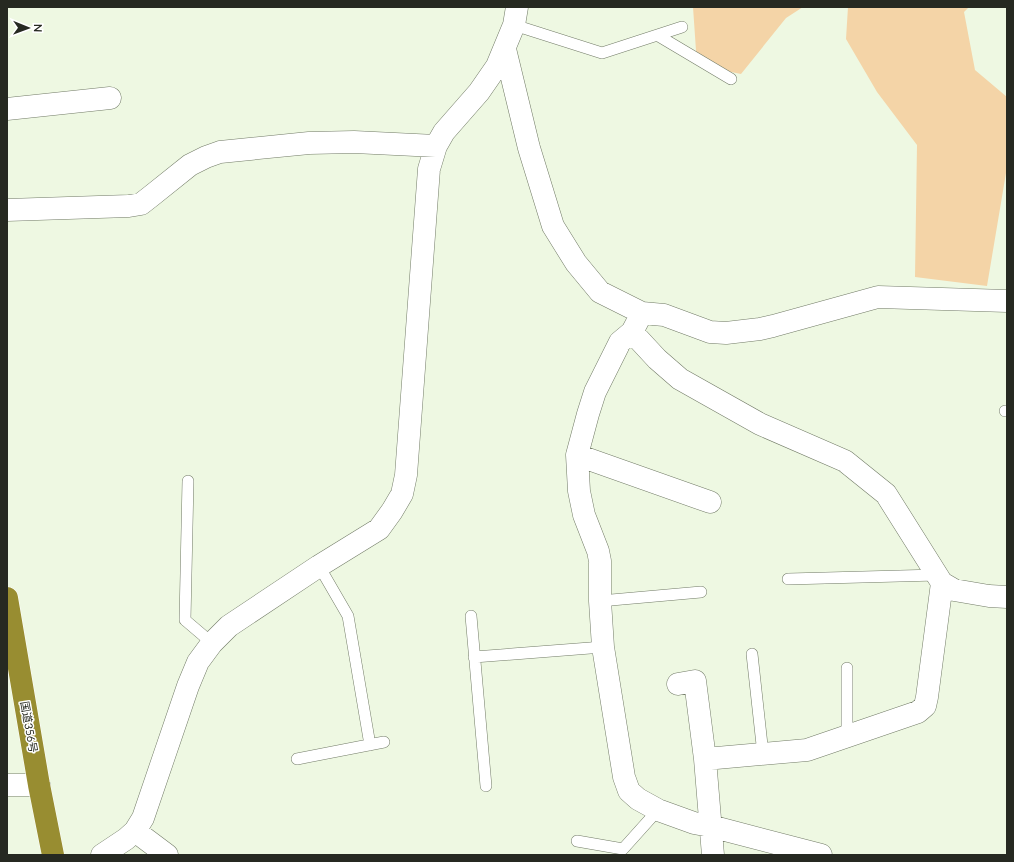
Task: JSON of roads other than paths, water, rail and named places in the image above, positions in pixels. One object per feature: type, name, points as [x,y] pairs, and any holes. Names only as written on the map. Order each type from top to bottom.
[{"type":"highway","name":"国道356号","points":[[7,598],[38,785],[53,855]]},
{"type":"street","points":[[102,855],[135,831],[143,818],[188,686],[198,662],[212,643],[229,626],[319,566],[379,529],[402,494],[406,475],[429,169],[436,146],[444,132],[479,92],[497,66],[505,49],[516,16]]},
{"type":"street","points":[[505,49],[528,148],[554,226],[576,263],[600,292],[642,313],[664,315],[710,332],[726,333],[773,326],[878,297],[1007,301]]},
{"type":"street","points":[[7,109],[110,98]]},
{"type":"street","points":[[7,210],[129,206],[141,204],[190,165],[220,152],[309,143],[354,142],[436,146]]},
{"type":"street","points":[[642,313],[632,332],[620,342],[595,392],[577,455],[579,491],[584,515],[598,551],[600,561],[600,601],[603,647],[624,777],[629,791],[638,799],[658,810],[694,824],[710,826],[821,855]]},
{"type":"street","points":[[632,332],[657,359],[680,379],[760,424],[845,461],[886,494],[940,579],[954,590],[989,596],[1007,597]]},
{"type":"street","points":[[577,455],[710,502]]},
{"type":"street","points":[[705,759],[807,750],[918,712],[925,706],[940,579]]},
{"type":"street","points":[[678,684],[695,681],[705,759],[713,855]]},
{"type":"street","points":[[7,785],[38,785]]},
{"type":"street","points":[[135,831],[167,855]]},
{"type":"lane","points":[[516,16],[602,53],[682,26]]},
{"type":"lane","points":[[657,34],[731,79]]},
{"type":"lane","points":[[188,481],[185,620],[212,643]]},
{"type":"lane","points":[[319,566],[348,616],[370,745]]},
{"type":"lane","points":[[788,579],[940,579]]},
{"type":"lane","points":[[600,601],[701,592]]},
{"type":"lane","points":[[471,616],[486,786]]},
{"type":"lane","points":[[474,657],[603,647]]},
{"type":"lane","points":[[752,654],[763,754]]},
{"type":"lane","points":[[847,668],[848,735]]},
{"type":"lane","points":[[297,759],[384,742]]},
{"type":"lane","points":[[577,841],[623,849],[658,810]]}]
